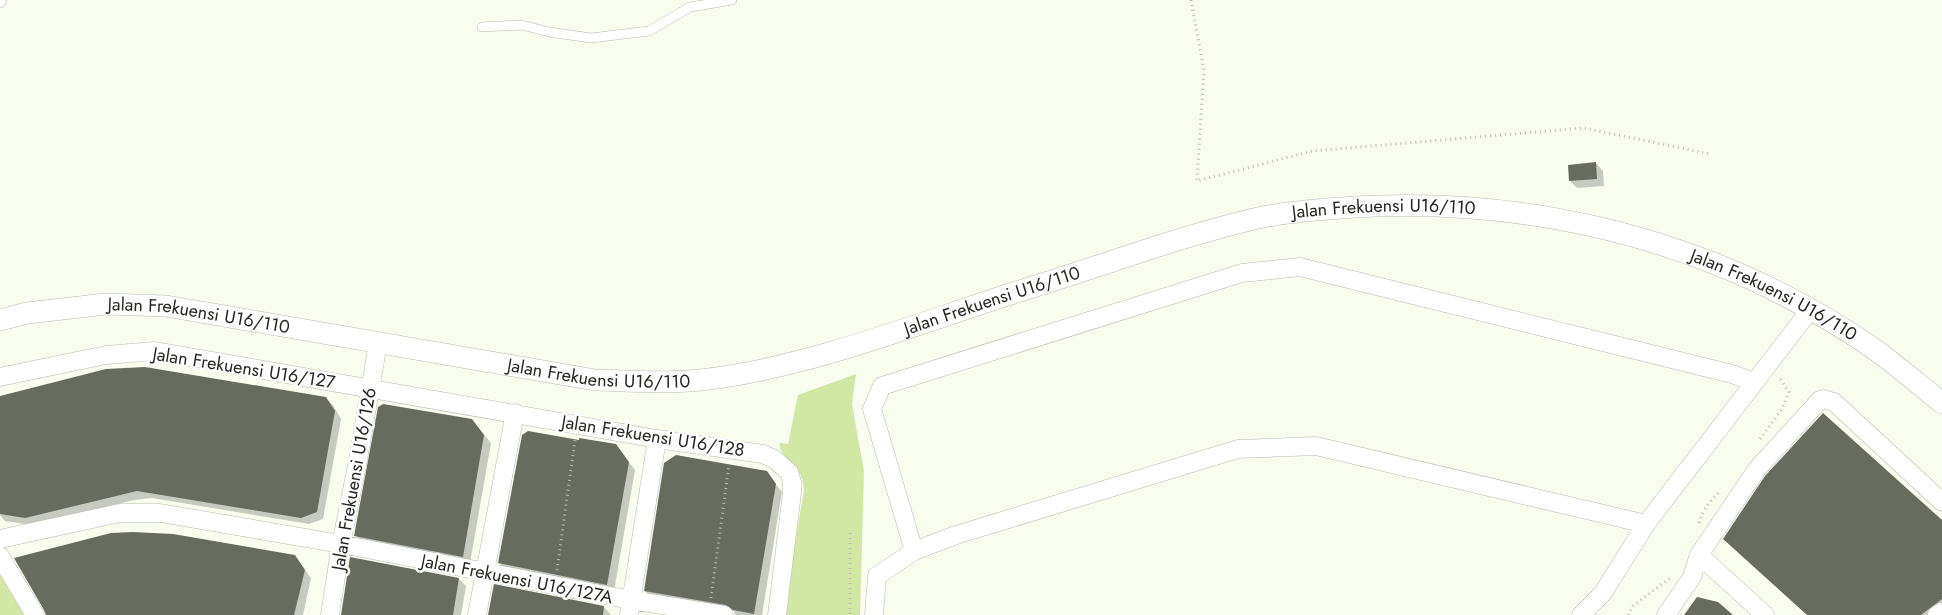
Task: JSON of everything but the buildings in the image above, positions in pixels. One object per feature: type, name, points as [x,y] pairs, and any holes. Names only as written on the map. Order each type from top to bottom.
[{"type":"street","name":"Jalan Frekuensi U16/110","points":[[0,320],[27,313],[106,304],[166,306],[595,380],[666,383],[711,379],[774,367],[851,346],[1191,236],[1262,218],[1305,210],[1401,205],[1476,208],[1546,216],[1616,232],[1685,252],[1753,280],[1810,310],[1881,354],[1942,403]]},
{"type":"street","points":[[914,551],[872,409],[882,386],[1242,273],[1300,267],[1732,374],[1754,382]]},
{"type":"street","points":[[1581,615],[1604,592],[1646,524],[1810,310]]},
{"type":"street","name":"Jalan Frekuensi U16/126","points":[[330,615],[341,544],[357,466],[378,343]]},
{"type":"street","name":"Jalan Frekuensi U16/127","points":[[0,377],[106,355],[155,351],[370,388]]},
{"type":"street","name":"Jalan Frekuensi U16/128","points":[[370,388],[657,439],[762,454],[774,459],[789,472],[792,482],[778,615]]},
{"type":"street","points":[[1666,615],[1692,578],[1699,556],[1757,469],[1816,403],[1824,399],[1834,402],[1942,502]]},
{"type":"street","points":[[478,615],[515,413]]},
{"type":"street","points":[[630,608],[657,439]]},
{"type":"street","points":[[874,615],[876,576],[914,551],[956,535],[1238,449],[1316,446],[1646,524]]},
{"type":"street","name":"Jalan Frekuensi U16/127A","points":[[0,539],[120,513],[160,513],[341,544],[555,585],[630,608],[716,613]]},
{"type":"street","points":[[0,556],[35,615]]},
{"type":"street","points":[[1699,556],[1766,615]]},
{"type":"street","points":[[1937,615],[1942,612]]},
{"type":"lane","points":[[482,26],[522,25],[549,32],[592,38],[649,31],[690,7],[732,0]]},
{"type":"path","points":[[1191,0],[1204,70],[1197,181],[1312,151],[1584,128],[1710,154]]},
{"type":"path","points":[[555,585],[577,424]]},
{"type":"path","points":[[716,613],[731,450]]},
{"type":"path","points":[[850,533],[850,615]]},
{"type":"green space","points":[[856,374],[852,404],[864,471],[860,615],[783,615],[804,490],[801,476],[781,451],[780,443],[788,444],[798,395]]},
{"type":"green space","points":[[0,574],[25,615],[0,615]]}]
